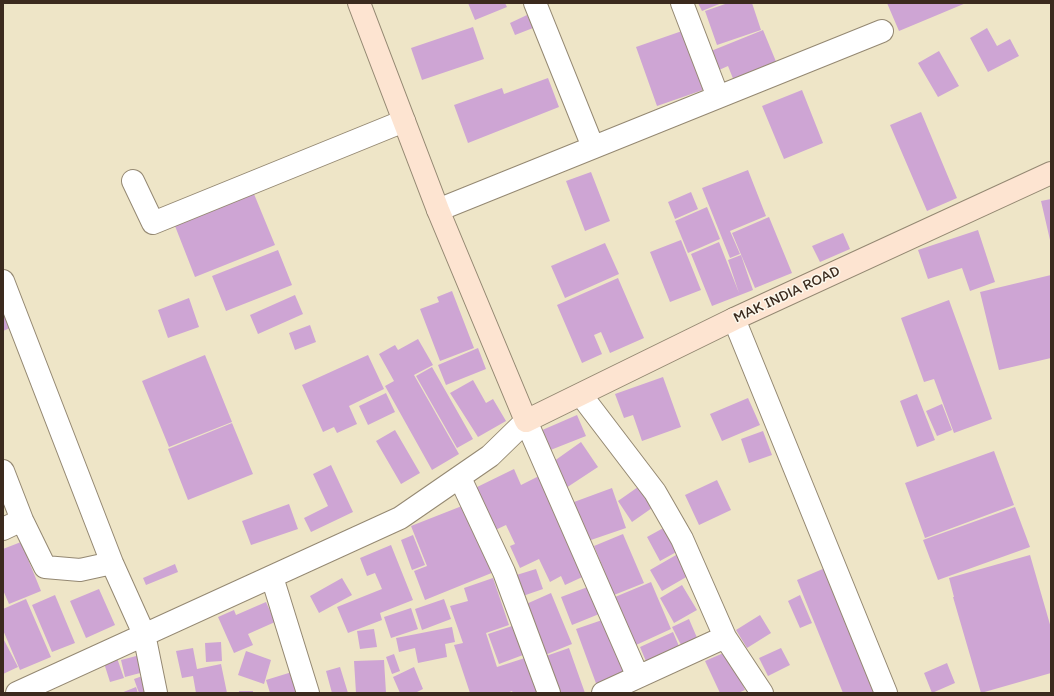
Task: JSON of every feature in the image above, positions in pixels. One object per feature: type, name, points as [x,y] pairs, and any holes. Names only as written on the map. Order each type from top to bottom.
[{"type":"street","points":[[359,3],[438,210],[526,421],[638,677]]},
{"type":"street","points":[[536,3],[593,147]]},
{"type":"street","points":[[682,3],[718,97]]},
{"type":"street","points":[[438,210],[882,32]]},
{"type":"street","points":[[133,181],[153,223],[404,121]]},
{"type":"street","name":"MAK INDIA ROAD","points":[[526,421],[734,319],[1051,173]]},
{"type":"street","points":[[3,281],[77,475],[106,543],[112,563],[144,634],[156,693]]},
{"type":"street","points":[[734,319],[886,693]]},
{"type":"street","points":[[581,395],[655,492],[682,539],[725,637],[762,693]]},
{"type":"street","points":[[17,693],[400,518],[490,456],[526,421]]},
{"type":"street","points":[[3,471],[13,524],[45,567],[80,570],[112,563]]},
{"type":"street","points":[[460,478],[504,572],[549,693]]},
{"type":"street","points":[[272,577],[308,693]]},
{"type":"street","points":[[604,693],[725,637]]},
{"type":"building","points":[[468,3],[505,3],[507,7],[475,20]]},
{"type":"building","points":[[698,3],[722,3],[702,11]]},
{"type":"building","points":[[728,3],[752,3],[761,30],[717,45],[705,11]]},
{"type":"building","points":[[887,3],[966,3],[899,31]]},
{"type":"building","points":[[527,15],[533,28],[515,35],[510,23]]},
{"type":"building","points":[[473,27],[484,59],[422,80],[411,48]]},
{"type":"building","points":[[987,28],[997,46],[1010,39],[1019,56],[988,72],[970,38]]},
{"type":"building","points":[[763,30],[777,64],[734,81],[728,66],[719,70],[711,51]]},
{"type":"building","points":[[682,31],[703,90],[657,106],[636,47]]},
{"type":"building","points":[[939,51],[959,86],[938,97],[918,63]]},
{"type":"building","points":[[548,78],[559,107],[468,143],[454,105],[502,88],[504,94]]},
{"type":"building","points":[[802,90],[823,143],[784,159],[762,106]]},
{"type":"building","points":[[921,112],[957,198],[927,211],[890,125]]},
{"type":"building","points":[[748,170],[766,216],[730,231],[740,254],[730,258],[702,188]]},
{"type":"building","points":[[591,172],[610,221],[585,231],[566,181]]},
{"type":"building","points":[[691,192],[698,209],[675,219],[668,202]]},
{"type":"building","points":[[254,194],[275,245],[195,277],[175,226]]},
{"type":"building","points":[[1051,199],[1051,240],[1050,240],[1041,201]]},
{"type":"building","points":[[707,207],[720,239],[688,253],[675,221]]},
{"type":"building","points":[[769,217],[792,273],[755,288],[732,233]]},
{"type":"building","points":[[978,230],[995,282],[970,291],[962,268],[928,279],[918,250]]},
{"type":"building","points":[[843,233],[850,249],[820,262],[812,246]]},
{"type":"building","points":[[681,240],[701,290],[670,302],[650,252]]},
{"type":"building","points":[[719,242],[739,293],[728,260],[741,255],[753,290],[712,306],[691,254]]},
{"type":"building","points":[[605,243],[619,274],[565,298],[551,266]]},
{"type":"building","points":[[278,250],[292,285],[226,311],[212,276]]},
{"type":"building","points":[[1051,275],[1051,358],[999,370],[980,292]]},
{"type":"building","points":[[618,278],[644,338],[610,353],[601,332],[594,335],[602,354],[582,363],[557,305]]},
{"type":"building","points":[[452,291],[474,348],[440,361],[420,309],[439,302],[437,297]]},
{"type":"building","points":[[295,295],[303,314],[258,334],[250,315]]},
{"type":"building","points":[[189,298],[199,327],[168,338],[158,310]]},
{"type":"building","points":[[949,300],[992,419],[954,433],[934,379],[924,382],[901,318]]},
{"type":"building","points":[[3,307],[10,328],[3,331]]},
{"type":"building","points":[[310,325],[316,342],[295,350],[289,333]]},
{"type":"building","points":[[418,339],[433,365],[414,375],[459,454],[432,470],[385,386],[394,381],[379,354],[395,345],[398,350]]},
{"type":"building","points":[[478,348],[486,369],[446,385],[438,365]]},
{"type":"building","points":[[205,355],[232,422],[169,447],[142,381]]},
{"type":"building","points":[[368,355],[384,389],[349,406],[357,424],[337,433],[334,427],[323,432],[302,385]]},
{"type":"building","points":[[432,367],[473,439],[457,448],[416,376]]},
{"type":"building","points":[[663,377],[681,427],[642,441],[633,415],[624,418],[615,394]]},
{"type":"building","points":[[473,380],[486,403],[493,399],[506,421],[478,437],[450,393]]},
{"type":"building","points":[[386,393],[395,412],[368,425],[359,406]]},
{"type":"building","points":[[917,394],[935,440],[917,447],[900,401]]},
{"type":"building","points":[[748,398],[760,425],[722,441],[710,414]]},
{"type":"building","points":[[942,404],[952,430],[937,436],[926,411]]},
{"type":"building","points":[[577,415],[586,436],[548,451],[540,431]]},
{"type":"building","points":[[232,423],[253,474],[188,500],[168,449]]},
{"type":"building","points":[[395,430],[420,473],[401,484],[376,441]]},
{"type":"building","points":[[763,431],[772,455],[749,463],[741,439]]},
{"type":"building","points":[[581,442],[598,467],[566,488],[550,464]]},
{"type":"building","points":[[994,451],[1014,505],[925,538],[905,483]]},
{"type":"building","points":[[331,465],[353,512],[311,532],[304,518],[328,506],[313,474]]},
{"type":"building","points":[[514,469],[521,485],[543,474],[591,573],[565,585],[561,576],[550,582],[539,559],[520,568],[510,546],[515,544],[506,525],[491,532],[471,490]]},
{"type":"building","points":[[717,480],[731,510],[699,525],[685,495]]},
{"type":"building","points":[[638,487],[652,508],[632,522],[618,501]]},
{"type":"building","points":[[612,488],[626,528],[588,541],[574,502]]},
{"type":"building","points":[[289,504],[298,529],[251,545],[242,521]]},
{"type":"building","points":[[467,504],[494,572],[425,600],[414,571],[427,566],[411,526]]},
{"type":"building","points":[[1015,507],[1030,547],[938,580],[923,540]]},
{"type":"building","points":[[667,526],[680,550],[660,561],[647,537]]},
{"type":"building","points":[[623,534],[644,583],[614,595],[594,546]]},
{"type":"building","points":[[413,535],[425,565],[412,570],[401,540]]},
{"type":"building","points":[[21,542],[41,591],[9,604],[3,590],[3,549]]},
{"type":"building","points":[[391,545],[413,600],[380,613],[382,620],[348,633],[337,607],[382,589],[375,573],[367,576],[360,558]]},
{"type":"building","points":[[683,551],[695,572],[662,591],[650,570]]},
{"type":"building","points":[[1030,555],[1051,628],[1051,673],[981,693],[953,597],[949,578]]},
{"type":"building","points":[[175,564],[178,572],[146,585],[143,578]]},
{"type":"building","points":[[825,568],[876,693],[843,693],[797,580]]},
{"type":"building","points":[[536,569],[543,589],[517,598],[510,577]]},
{"type":"building","points":[[342,578],[352,595],[319,613],[310,596]]},
{"type":"building","points":[[493,578],[509,625],[486,633],[497,667],[528,657],[540,693],[513,693],[512,691],[507,693],[470,693],[454,645],[463,643],[450,606],[468,601],[464,588]]},
{"type":"building","points":[[651,582],[671,629],[636,645],[615,597]]},
{"type":"building","points":[[593,585],[604,612],[572,625],[561,597]]},
{"type":"building","points":[[682,585],[697,610],[674,623],[660,598]]},
{"type":"building","points":[[99,589],[115,625],[86,638],[70,601]]},
{"type":"building","points":[[551,593],[572,644],[540,657],[524,605]]},
{"type":"building","points":[[55,595],[75,643],[52,652],[32,605]]},
{"type":"building","points":[[800,595],[812,623],[800,628],[788,601]]},
{"type":"building","points":[[26,599],[51,657],[20,670],[3,630],[3,609]]},
{"type":"building","points":[[444,599],[451,619],[422,630],[415,609]]},
{"type":"building","points":[[266,602],[275,622],[248,634],[253,645],[234,653],[218,617],[234,610],[236,615]]},
{"type":"building","points":[[411,608],[418,629],[391,638],[384,617]]},
{"type":"building","points":[[760,615],[771,633],[747,648],[736,630]]},
{"type":"building","points":[[608,618],[629,674],[597,686],[576,629]]},
{"type":"building","points":[[689,619],[698,640],[682,647],[672,627]]},
{"type":"building","points":[[512,626],[523,655],[499,664],[488,634]]},
{"type":"building","points":[[452,627],[455,642],[445,644],[447,657],[418,663],[415,648],[399,652],[396,638]]},
{"type":"building","points":[[374,629],[377,647],[360,649],[357,631]]},
{"type":"building","points":[[673,632],[681,651],[648,666],[640,647]]},
{"type":"building","points":[[3,640],[18,667],[3,674]]},
{"type":"building","points":[[221,642],[222,661],[206,662],[205,643]]},
{"type":"building","points":[[193,648],[197,669],[221,664],[227,693],[196,693],[193,676],[182,678],[176,651]]},
{"type":"building","points":[[569,648],[585,693],[559,693],[546,656]]},
{"type":"building","points":[[781,648],[790,665],[768,676],[759,658]]},
{"type":"building","points":[[246,651],[271,660],[264,684],[238,675]]},
{"type":"building","points":[[728,651],[745,690],[738,693],[720,693],[705,661]]},
{"type":"building","points":[[394,654],[400,671],[392,674],[386,657]]},
{"type":"building","points":[[140,655],[144,672],[125,677],[121,660]]},
{"type":"building","points":[[117,658],[124,678],[110,682],[104,663]]},
{"type":"building","points":[[384,660],[386,693],[356,693],[354,661]]},
{"type":"building","points":[[947,663],[955,683],[932,693],[924,673]]},
{"type":"building","points":[[340,667],[348,693],[332,693],[326,671]]},
{"type":"building","points":[[414,667],[423,689],[415,693],[400,693],[393,677]]},
{"type":"building","points":[[292,672],[298,693],[270,693],[266,680]]},
{"type":"building","points":[[148,674],[153,690],[139,693],[134,679]]},
{"type":"building","points":[[136,687],[138,693],[121,693]]},
{"type":"building","points":[[239,691],[253,691],[253,693],[239,693]]}]
